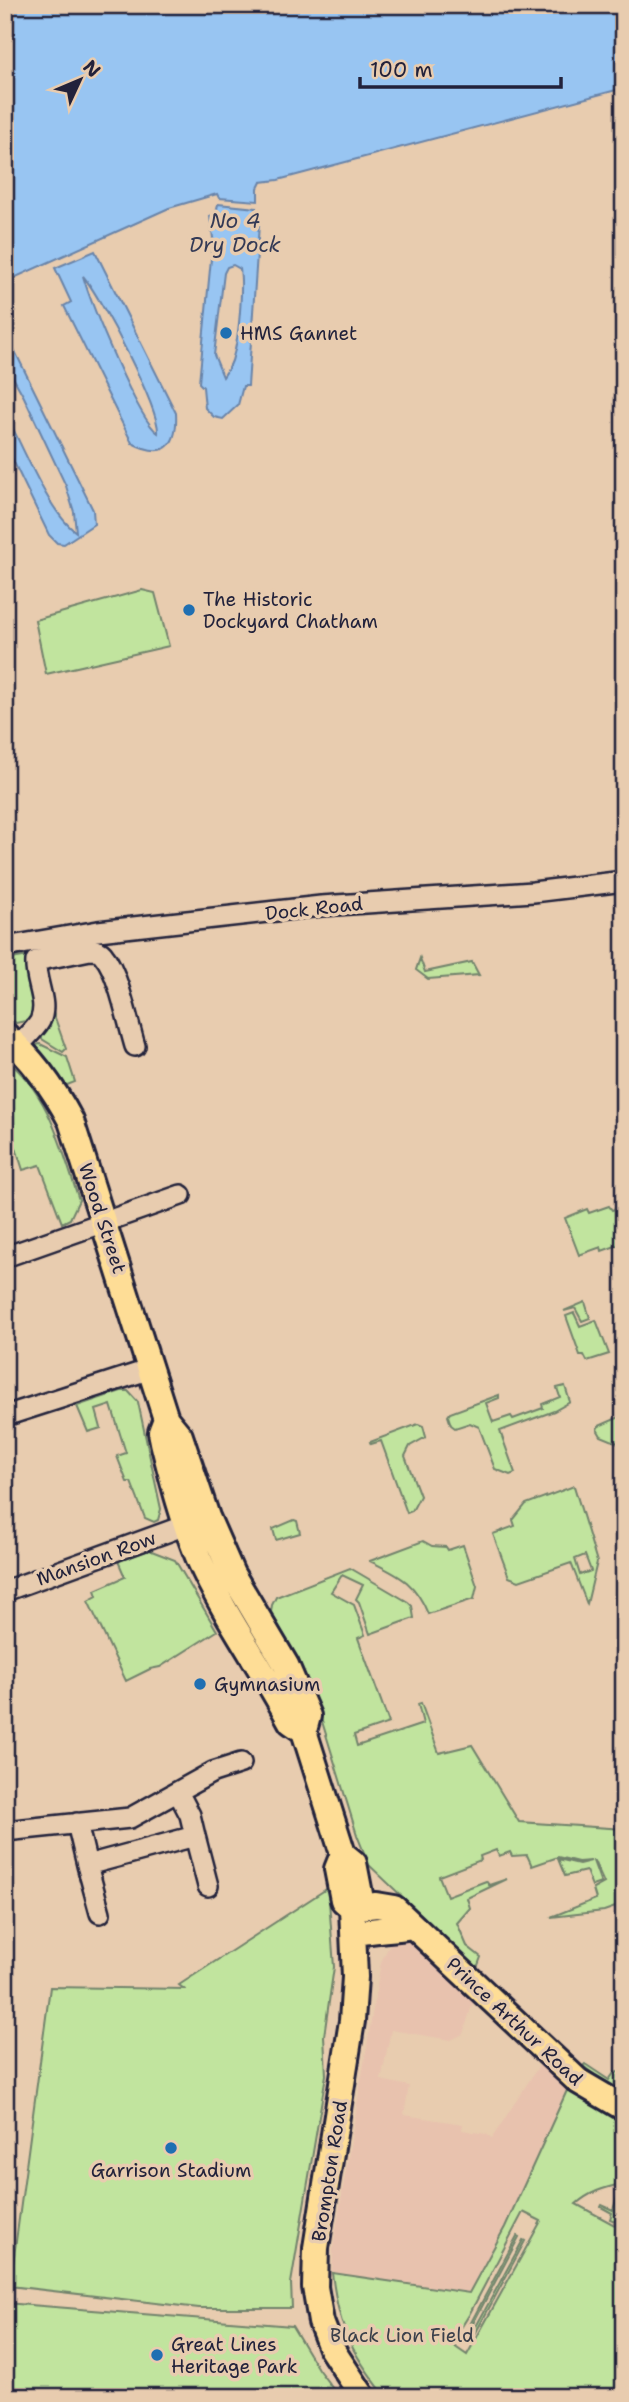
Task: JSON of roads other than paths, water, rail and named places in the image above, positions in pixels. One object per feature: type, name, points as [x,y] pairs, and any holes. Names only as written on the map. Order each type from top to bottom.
[{"type":"main road","name":"Wood Street","points":[[11,1040],[46,1079],[71,1121],[166,1419],[161,1432],[196,1521],[231,1597],[291,1722],[304,1731],[343,1854],[337,1868],[343,1900],[352,1908],[354,1934]]},
{"type":"main road","name":"Prince Arthur Road","points":[[352,1908],[376,1905],[394,1908],[578,2081],[624,2108]]},
{"type":"main road","points":[[354,1934],[375,1928],[398,1929],[411,1926]]},
{"type":"main road","name":"Brompton Road","points":[[354,1934],[352,2021],[316,2248],[315,2287],[321,2322],[331,2348],[363,2397]]},
{"type":"street","name":"Dock Road","points":[[5,947],[98,931],[321,906],[533,892],[624,881]]},
{"type":"street","points":[[11,1040],[38,1024],[43,1011],[35,973],[36,961],[97,950],[105,956],[112,968],[135,1045]]},
{"type":"street","points":[[5,1257],[181,1195]]},
{"type":"street","points":[[5,1416],[151,1369]]},
{"type":"street","name":"Mansion Row","points":[[5,1591],[196,1521]]},
{"type":"street","points":[[5,1831],[130,1818],[214,1772],[241,1763]]},
{"type":"street","points":[[178,1792],[190,1815],[208,1886]]},
{"type":"street","points":[[77,1824],[100,1913]]},
{"type":"street","points":[[87,1865],[195,1836]]},
{"type":"water","points":[[5,5],[624,5],[624,88],[278,180],[261,182],[258,201],[219,198],[217,194],[169,208],[5,282]]},
{"type":"water","name":"No 4 Dry Dock","points":[[218,204],[256,208],[255,222],[259,224],[248,386],[243,386],[238,405],[223,419],[214,417],[205,408],[203,387],[199,383],[213,238],[210,216],[216,214]],"holes":[[[233,265],[240,269],[241,300],[237,338],[232,362],[223,377],[214,355],[224,273],[227,267]]]},
{"type":"water","points":[[95,251],[176,413],[174,435],[166,447],[152,450],[132,443],[64,306],[71,302],[55,268]],"holes":[[[83,276],[140,378],[150,401],[158,433],[149,424],[128,385],[95,311]]]},
{"type":"water","points":[[5,331],[93,510],[94,524],[64,544],[57,543],[49,535],[5,444],[5,413],[46,494],[55,509],[76,532],[74,512],[66,486],[5,363]]},
{"type":"place","name":"HMS Gannet","points":[[226,333]]},
{"type":"place","name":"The Historic Dockyard Chatham","points":[[189,610]]},
{"type":"place","name":"Gymnasium","points":[[200,1684]]},
{"type":"place","name":"Garrison Stadium","points":[[171,2148]]},
{"type":"place","name":"Great Lines Heritage Park","points":[[157,2355]]},
{"type":"park label","name":"Black Lion Field","points":[[402,2335]]}]
